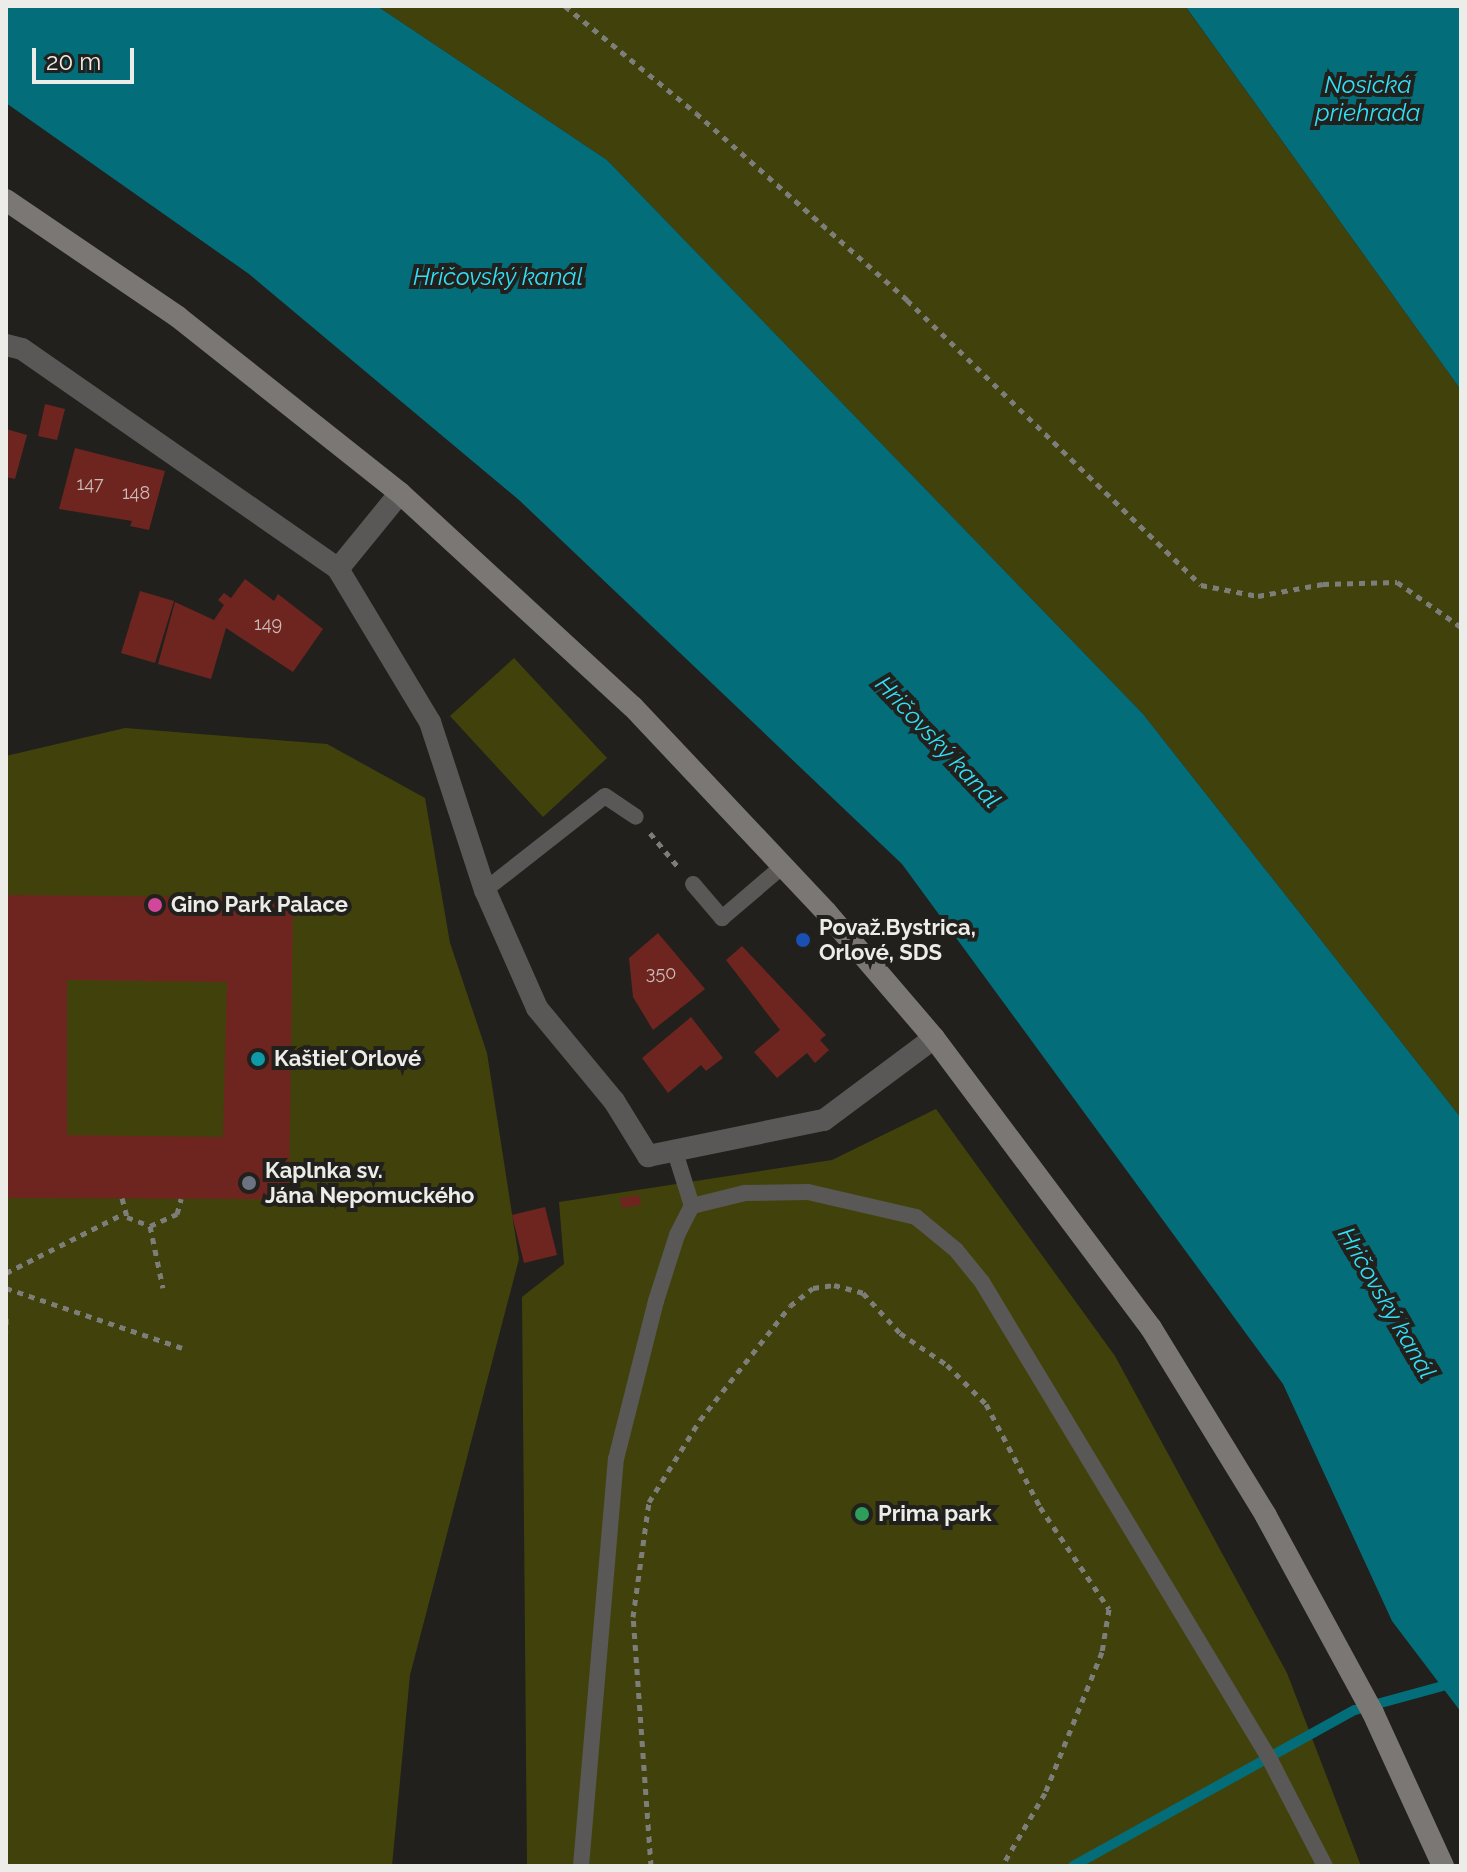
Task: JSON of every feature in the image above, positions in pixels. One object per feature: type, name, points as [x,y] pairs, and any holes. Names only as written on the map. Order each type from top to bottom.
[{"type":"main road","points":[[6,200],[178,317],[400,493],[564,639],[784,865],[934,1038],[1151,1328],[1204,1413],[1373,1713],[1443,1866]]},
{"type":"street","points":[[6,345],[22,349],[338,569],[430,722],[485,890],[537,1008],[614,1101],[648,1156],[824,1120],[934,1038]]},
{"type":"street","points":[[338,569],[400,493]]},
{"type":"lane","points":[[485,890],[605,796],[636,817]]},
{"type":"lane","points":[[693,884],[722,918],[784,865]]},
{"type":"lane","points":[[581,1866],[616,1459],[656,1301],[677,1235],[692,1206],[675,1152]]},
{"type":"lane","points":[[692,1206],[745,1193],[808,1192],[916,1217],[956,1250],[982,1282],[1269,1758],[1325,1866]]},
{"type":"path","points":[[565,6],[696,113],[907,300],[1201,585],[1258,596],[1323,584],[1397,582],[1461,627]]},
{"type":"path","points":[[636,817],[693,884]]},
{"type":"path","points":[[122,1198],[125,1213],[137,1225],[150,1226],[177,1214],[181,1199]]},
{"type":"path","points":[[6,1273],[125,1213]]},
{"type":"path","points":[[150,1226],[163,1288]]},
{"type":"path","points":[[651,1866],[633,1617],[649,1502],[686,1440],[790,1306],[813,1288],[834,1285],[863,1293],[900,1333],[947,1365],[986,1404],[1040,1507],[1109,1609],[1102,1652],[1045,1793],[1002,1866]]},
{"type":"path","points":[[6,1288],[182,1348]]},
{"type":"path","points":[[6,1318],[6,1331]]},
{"type":"shaded area","points":[[377,6],[1185,6],[1461,390],[1461,1118],[1143,714],[607,160]]},
{"type":"shaded area","points":[[514,658],[607,758],[543,817],[450,716]]},
{"type":"shaded area","points":[[125,728],[327,744],[425,798],[450,943],[487,1053],[519,1259],[410,1675],[392,1866],[6,1866],[6,756]]},
{"type":"shaded area","name":"Prima park","points":[[936,1109],[1115,1356],[1287,1673],[1361,1866],[527,1866],[522,1297],[564,1264],[559,1202],[832,1160]]},
{"type":"water","name":"Hričovský kanál","points":[[6,6],[377,6],[607,160],[1143,714],[1461,1118],[1461,1712],[1392,1621],[1283,1384],[902,864],[519,500],[249,274],[6,103]]},
{"type":"water","name":"Nosická priehrada","points":[[1461,6],[1461,390],[1186,7]]},
{"type":"building","points":[[45,404],[65,409],[57,440],[38,436]]},
{"type":"building","points":[[6,429],[27,435],[15,479],[6,477]]},
{"type":"building","points":[[75,448],[165,471],[149,530],[130,526],[132,521],[59,509]]},
{"type":"building","points":[[245,579],[274,601],[278,594],[323,629],[293,672],[226,628],[211,679],[158,664],[175,602],[214,620],[224,605],[218,600],[224,593],[231,598]]},
{"type":"building","points":[[140,591],[174,601],[155,663],[121,653]]},
{"type":"building","name":"Kaštieľ Orlové","points":[[6,895],[293,898],[289,1199],[6,1198]],"holes":[[[67,980],[227,982],[223,1137],[67,1135]]]},
{"type":"building","points":[[658,933],[705,989],[653,1030],[633,997],[629,958]]},
{"type":"building","points":[[742,946],[826,1035],[820,1040],[829,1050],[815,1063],[807,1053],[777,1078],[754,1052],[780,1030],[726,960]]},
{"type":"building","points":[[691,1017],[723,1058],[706,1071],[701,1065],[668,1093],[642,1058]]},
{"type":"building","points":[[639,1195],[641,1205],[622,1208],[620,1198]]},
{"type":"building","points":[[545,1207],[557,1255],[524,1263],[512,1215]]},
{"type":"waterway","points":[[1073,1866],[1355,1710],[1461,1681]]},
{"type":"place","name":"Gino Park Palace","points":[[155,905]]},
{"type":"place","name":"Považ.Bystrica, Orlové, SDS","points":[[803,940]]},
{"type":"place","name":"Kaštieľ Orlové","points":[[258,1059]]},
{"type":"place","name":"Kaplnka sv. Jána Nepomuckého","points":[[249,1183]]},
{"type":"place","name":"Prima park","points":[[862,1514]]}]
